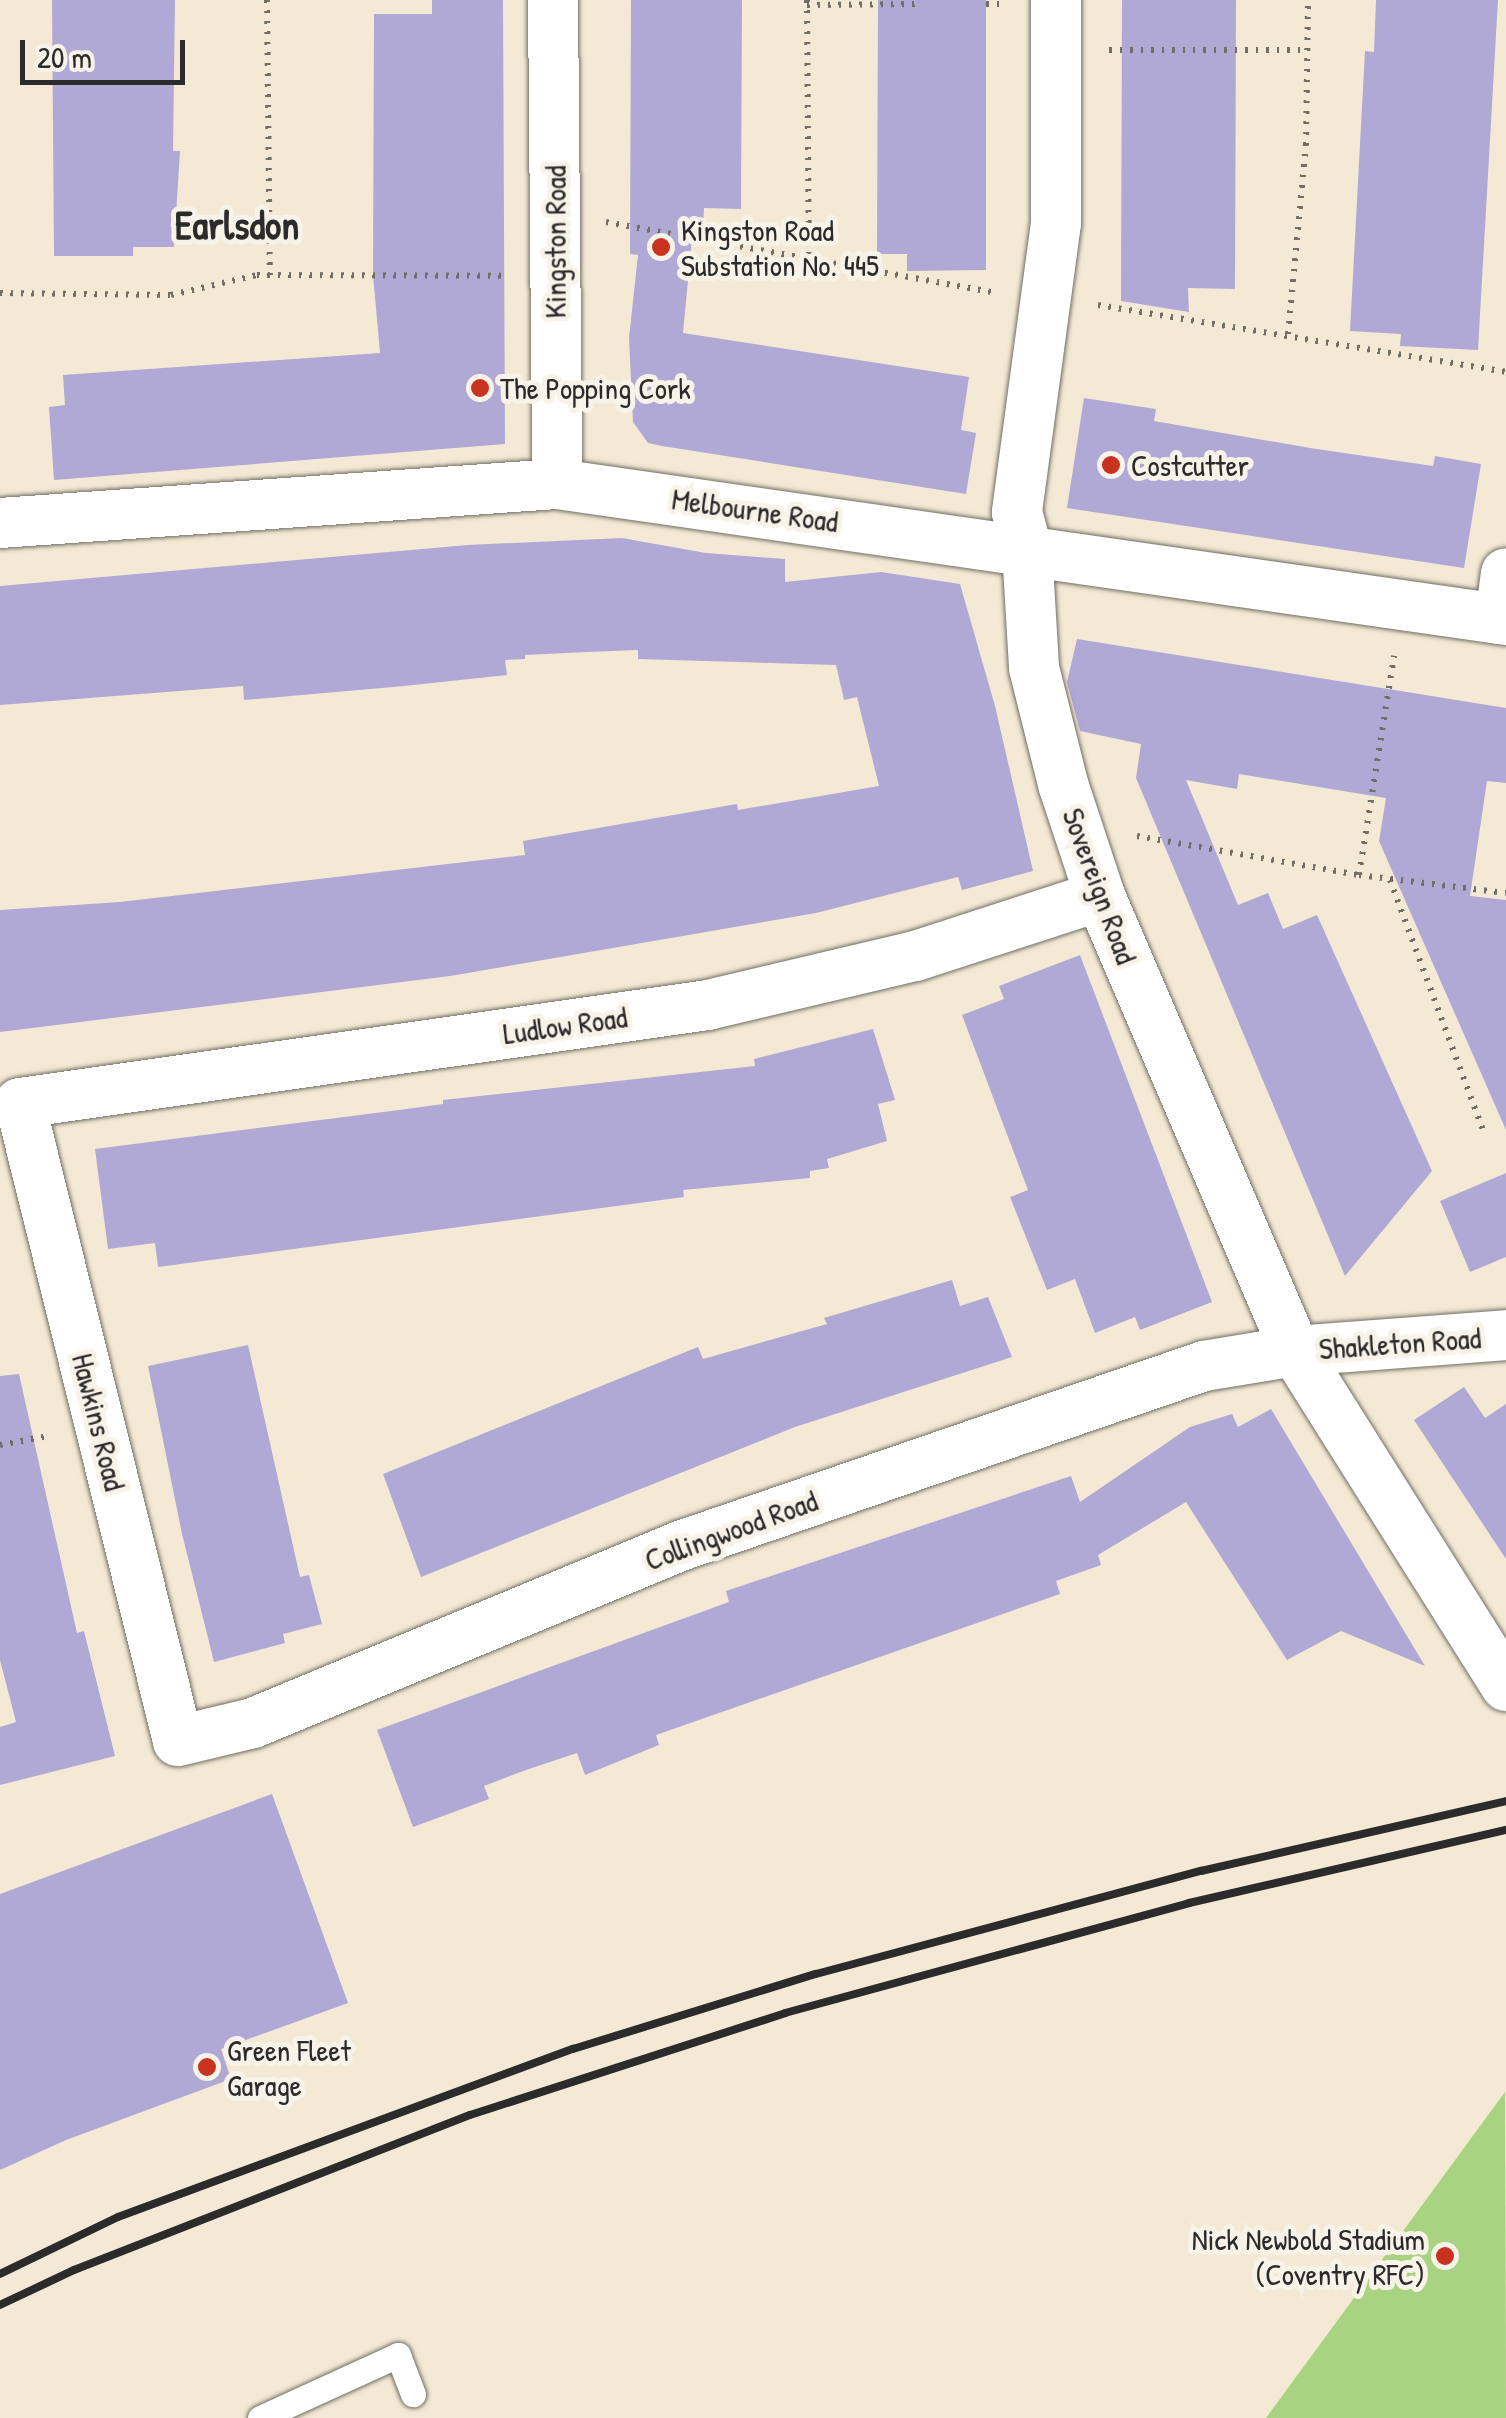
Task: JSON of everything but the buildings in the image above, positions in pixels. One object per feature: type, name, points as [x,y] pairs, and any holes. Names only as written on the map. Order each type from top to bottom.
[{"type":"street","name":"Kingston Road","points":[[553,0],[557,484]]},
{"type":"street","name":"Sovereign Road","points":[[1056,0],[1056,223],[1017,512],[1027,549],[1034,668],[1082,849],[1295,1351],[1506,1686]]},
{"type":"street","name":"Melbourne Road","points":[[0,523],[557,484],[1399,605],[1504,604]]},
{"type":"street","name":"Ludlow Road","points":[[20,1104],[708,1005],[915,956],[1100,896]]},
{"type":"street","name":"Hawkins Road","points":[[20,1104],[178,1740]]},
{"type":"street","name":"Shakleton Road","points":[[1295,1351],[1506,1335]]},
{"type":"street","name":"Collingwood Road","points":[[178,1740],[253,1723],[683,1545],[1042,1418],[1204,1366],[1295,1351]]},
{"type":"lane","points":[[260,2418],[398,2354],[413,2394]]},
{"type":"path","points":[[268,0],[270,275]]},
{"type":"path","points":[[1288,334],[1306,146],[1308,0]]},
{"type":"path","points":[[809,256],[807,3],[922,4]]},
{"type":"path","points":[[1056,50],[1308,50]]},
{"type":"path","points":[[0,292],[171,294],[270,275],[555,278]]},
{"type":"path","points":[[1358,875],[1390,689],[1399,605]]},
{"type":"path","points":[[1082,849],[1118,833],[1390,880],[1506,893]]},
{"type":"path","points":[[1390,880],[1483,1130]]},
{"type":"green space","name":"Nick Newbold Stadium (Coventry RFC)","points":[[1505,2092],[1506,2418],[1266,2418]]},
{"type":"railway","points":[[0,2274],[118,2217],[573,2049],[816,1974],[1201,1871],[1506,1801]]},
{"type":"railway","points":[[0,2305],[74,2270],[470,2115],[785,2013],[1189,1903],[1506,1830]]},
{"type":"place","name":"Kingston Road Substation No. 445","points":[[661,247]]},
{"type":"place","name":"The Popping Cork","points":[[480,388]]},
{"type":"place","name":"Costcutter","points":[[1111,465]]},
{"type":"place","name":"Green Fleet Garage","points":[[207,2067]]},
{"type":"place","name":"Nick Newbold Stadium (Coventry RFC)","points":[[1445,2256]]},
{"type":"district","name":"Earlsdon","points":[[237,224]]}]
